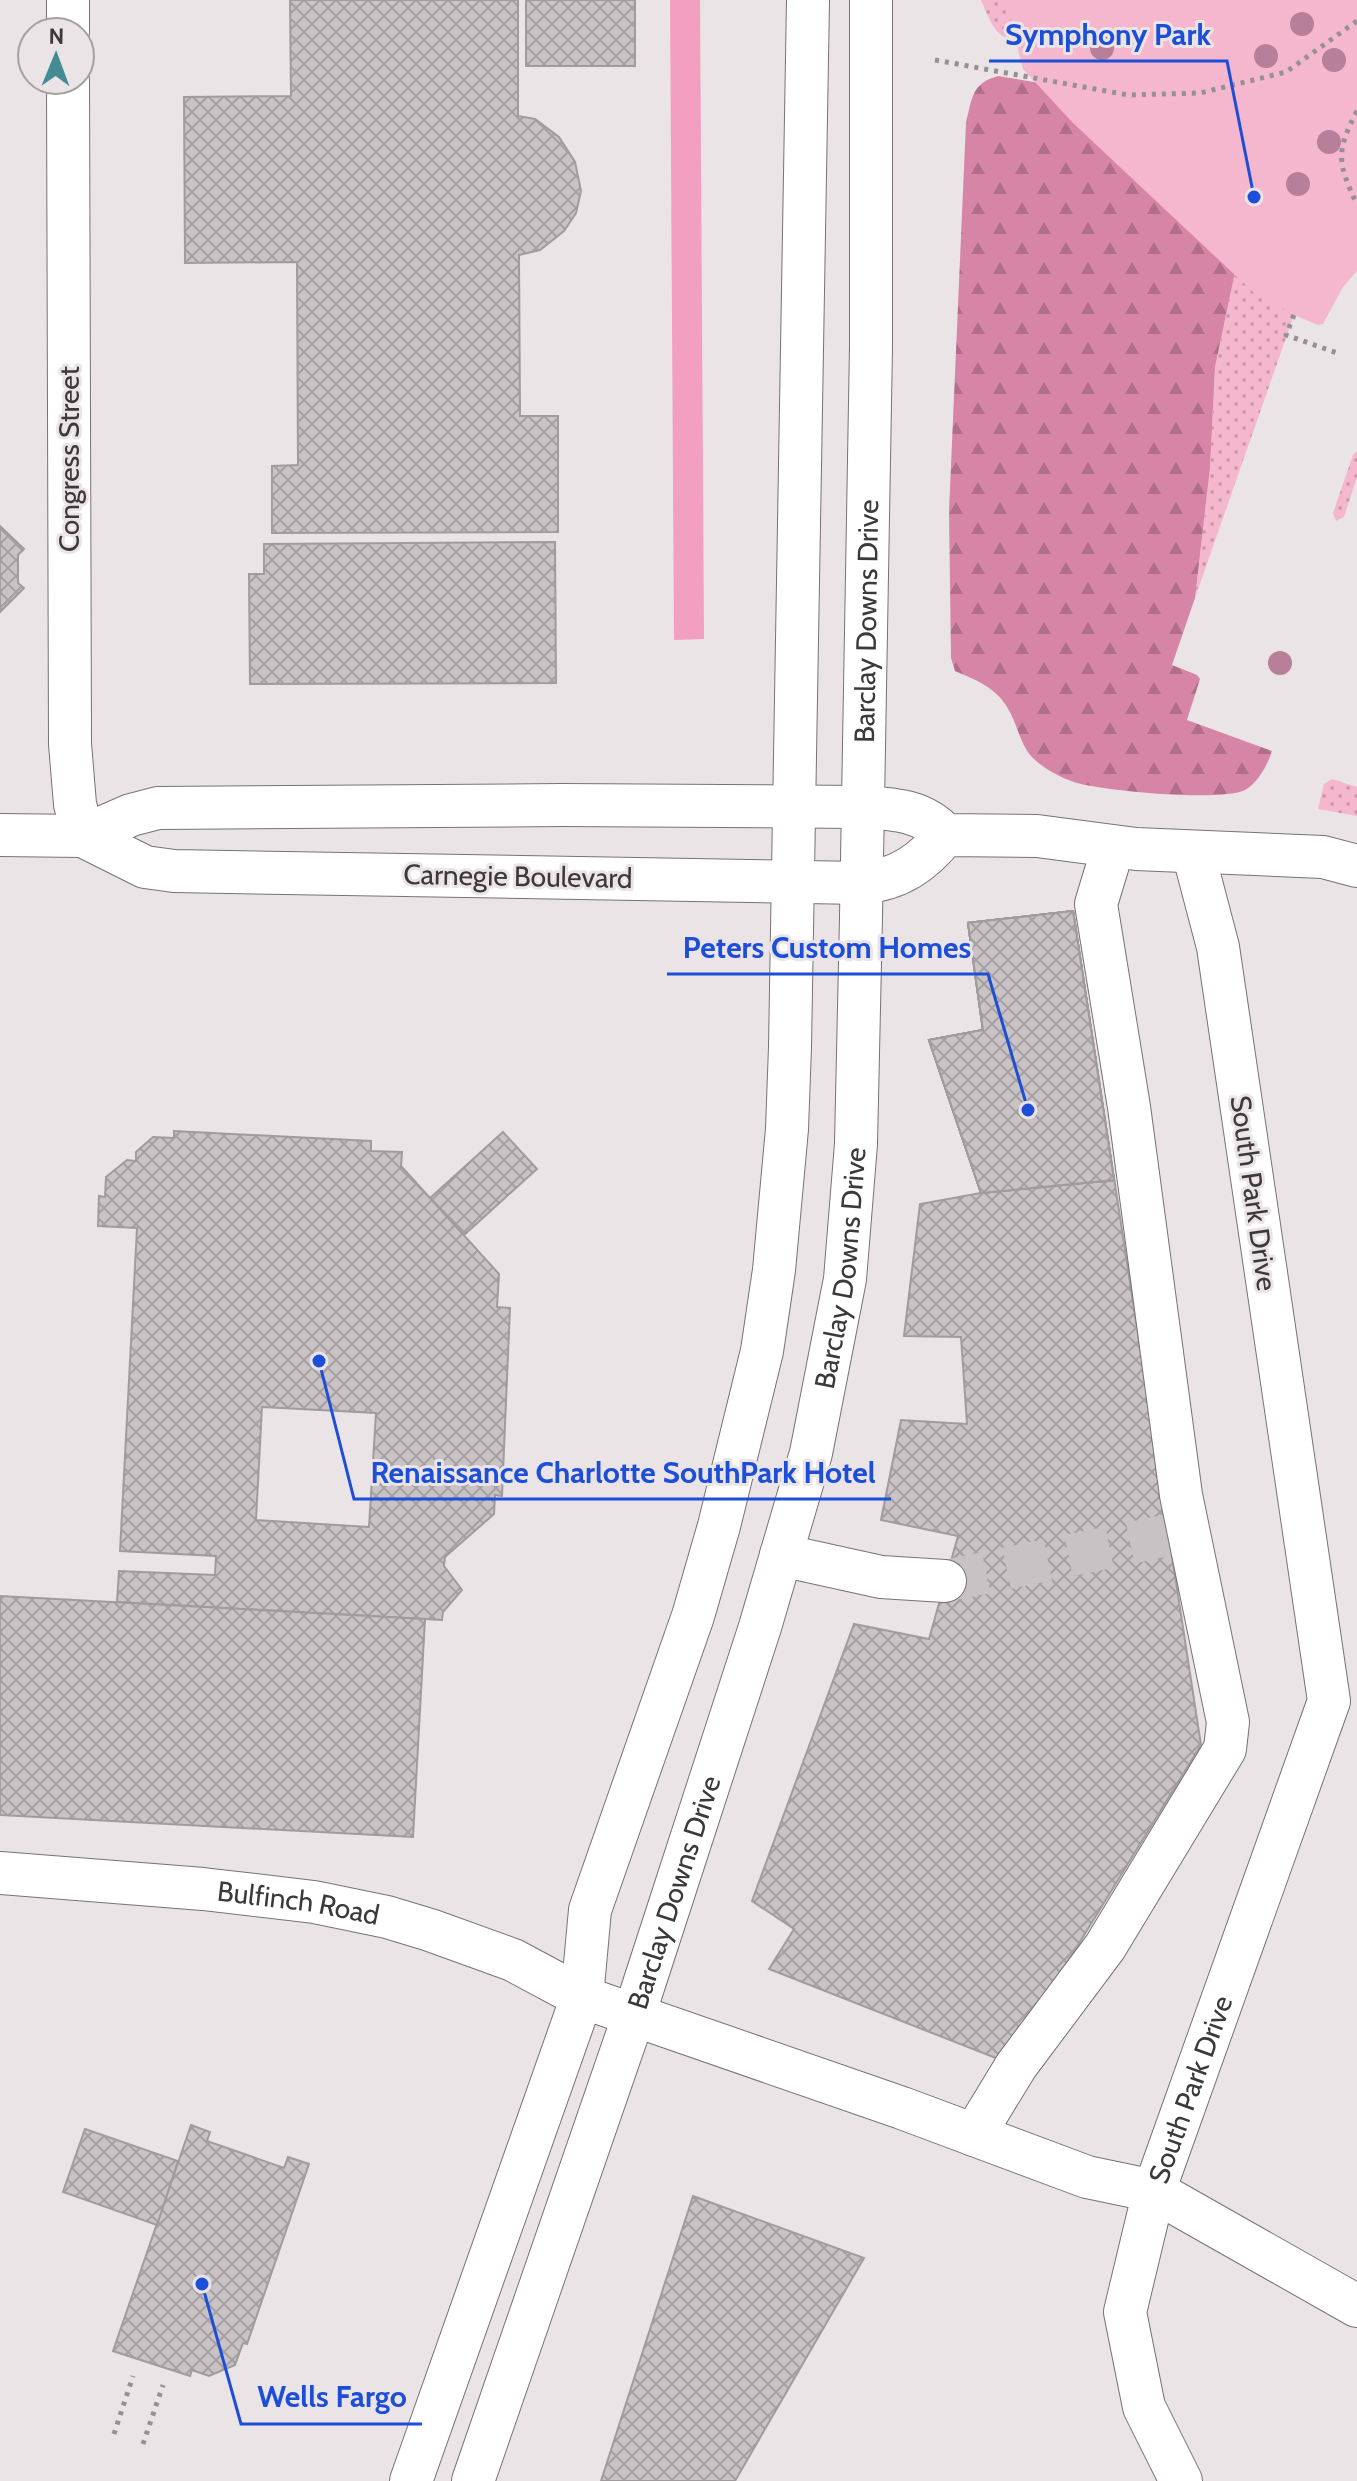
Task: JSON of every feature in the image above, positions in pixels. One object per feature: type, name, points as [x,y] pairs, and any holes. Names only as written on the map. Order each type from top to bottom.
[{"type":"street","name":"Barclay Downs Drive","points":[[411,2481],[582,1997],[590,1910],[693,1616],[719,1526],[762,1351],[774,1270],[787,1129],[808,0]]},
{"type":"street","name":"Barclay Downs Drive","points":[[473,2481],[701,1814],[811,1453],[845,1279],[856,1144],[863,807],[871,346],[871,0]]},
{"type":"street","name":"Congress Street","points":[[68,96],[70,744],[75,804],[83,836]]},
{"type":"street","name":"Carnegie Boulevard","points":[[0,835],[83,836],[131,815],[158,808],[795,805],[895,809],[934,822],[945,835],[915,866],[887,879],[861,883],[174,871],[145,867],[83,836]]},
{"type":"street","points":[[945,835],[1048,837],[1113,848],[1323,857],[1357,866]]},
{"type":"street","points":[[974,2135],[1016,2066],[1105,1947],[1225,1749],[1228,1722],[1178,1533],[1181,1495],[1133,1136],[1096,904],[1113,848]]},
{"type":"street","name":"South Park Drive","points":[[1181,2481],[1144,2407],[1125,2312],[1154,2191],[1343,1706],[1218,947],[1193,852]]},
{"type":"street","points":[[781,1555],[881,1577],[945,1581]]},
{"type":"street","name":"Bulfinch Road","points":[[0,1873],[203,1889],[314,1902],[430,1930],[513,1960],[582,1997],[1087,2177],[1154,2191],[1357,2306]]},
{"type":"path","points":[[935,60],[1128,95],[1200,93],[1286,72],[1357,21]]},
{"type":"path","points":[[1357,111],[1344,136],[1341,170],[1357,205]]},
{"type":"path","points":[[1294,315],[1286,335],[1340,354]]},
{"type":"path","points":[[114,2434],[133,2376]]},
{"type":"path","points":[[143,2444],[163,2385]]},
{"type":"shaded area","points":[[670,0],[700,0],[704,639],[674,640]]},
{"type":"shaded area","points":[[981,0],[1106,0],[1026,47],[1008,40],[997,31]]},
{"type":"shaded area","points":[[1010,0],[1357,0],[1357,271],[1343,287],[1323,324],[1318,325],[1294,315],[1253,292],[1073,123],[1023,69],[1011,23]]},
{"type":"shaded area","points":[[1237,263],[1294,315],[1195,598],[1210,468],[1215,367]]},
{"type":"shaded area","points":[[1357,451],[1357,477],[1344,517],[1336,521],[1333,513]]},
{"type":"shaded area","points":[[1332,779],[1357,787],[1357,816],[1318,809],[1324,784]]},
{"type":"green space","points":[[998,76],[1058,86],[1237,263],[1215,367],[1210,468],[1195,598],[1172,665],[1200,679],[1187,720],[1272,751],[1262,773],[1245,790],[1213,795],[1164,794],[1095,787],[1068,780],[1030,755],[1000,697],[985,685],[955,671],[951,658],[949,511],[966,122],[978,87]]},
{"type":"building","points":[[290,0],[518,0],[518,116],[535,119],[559,137],[575,162],[581,191],[576,213],[564,231],[540,250],[519,255],[520,416],[558,416],[558,532],[272,533],[272,466],[298,465],[297,262],[185,263],[184,97],[291,96]]},
{"type":"building","points":[[526,0],[635,0],[635,66],[526,66]]},
{"type":"building","points":[[0,526],[24,549],[18,555],[18,583],[24,588],[0,612]]},
{"type":"building","points":[[555,542],[556,683],[250,684],[249,574],[264,574],[264,544]]},
{"type":"building","points":[[1073,911],[1201,1745],[1006,2062],[769,1969],[794,1929],[752,1901],[854,1624],[929,1639],[958,1536],[881,1520],[901,1420],[967,1424],[961,1337],[904,1336],[920,1204],[981,1193],[929,1040],[983,1030],[968,923]]},
{"type":"building","points":[[1073,911],[1114,1180],[981,1193],[929,1040],[983,1030],[968,923]]},
{"type":"building","points":[[1073,911],[1114,1180],[981,1193],[929,1040],[983,1030],[968,923]]},
{"type":"building","points":[[1073,911],[1114,1180],[981,1193],[929,1040],[983,1030],[968,923]]},
{"type":"building","points":[[1073,911],[1114,1180],[981,1193],[929,1040],[983,1030],[968,923]]},
{"type":"building","points":[[1073,911],[1114,1180],[981,1193],[929,1040],[983,1030],[968,923]]},
{"type":"building","points":[[174,1131],[371,1141],[371,1151],[402,1152],[401,1166],[499,1274],[497,1307],[510,1308],[502,1496],[495,1495],[494,1514],[445,1557],[444,1566],[462,1590],[443,1612],[442,1620],[117,1602],[119,1571],[215,1575],[216,1556],[120,1551],[137,1228],[98,1226],[99,1196],[105,1197],[106,1177],[127,1160],[136,1161],[136,1152],[153,1137],[174,1138]],"holes":[[[262,1407],[376,1413],[369,1527],[256,1520]]]},
{"type":"building","points":[[503,1132],[537,1169],[464,1235],[430,1198]]},
{"type":"building","points":[[0,1596],[425,1619],[413,1837],[0,1815]]},
{"type":"building","points":[[191,2125],[210,2132],[207,2141],[284,2168],[288,2157],[309,2164],[247,2344],[243,2343],[235,2365],[209,2376],[192,2370],[190,2376],[113,2351]]},
{"type":"building","points":[[85,2129],[178,2161],[157,2225],[63,2192]]},
{"type":"building","points":[[693,2196],[864,2258],[735,2481],[601,2481]]},
{"type":"tunnel","points":[[945,1581],[1169,1535]]},
{"type":"place","name":"Symphony Park","points":[[1254,197]]},
{"type":"place","name":"Peters Custom Homes","points":[[1028,1110]]},
{"type":"place","name":"Renaissance Charlotte SouthPark Hotel","points":[[319,1361]]},
{"type":"place","name":"Wells Fargo","points":[[202,2284]]}]
